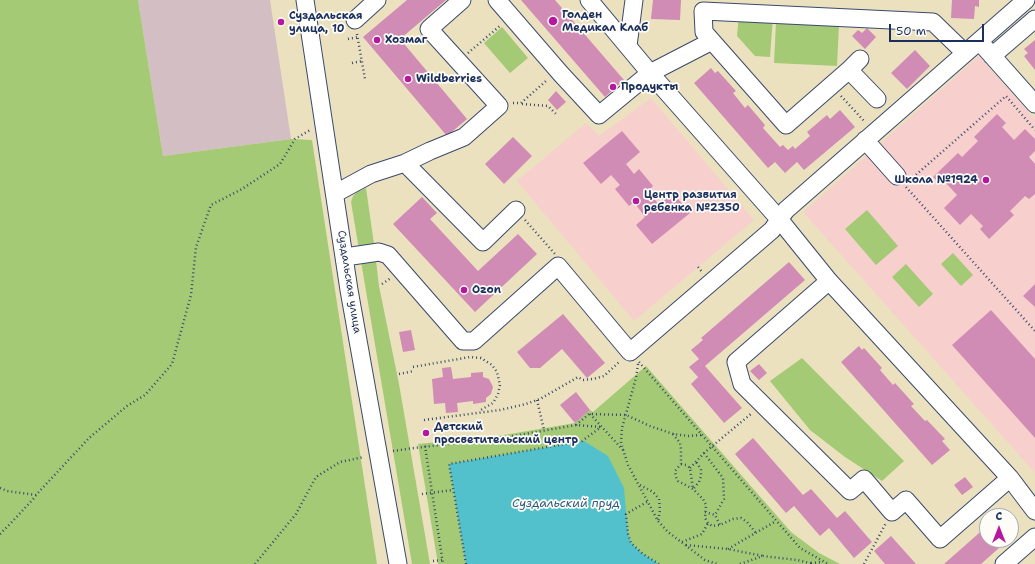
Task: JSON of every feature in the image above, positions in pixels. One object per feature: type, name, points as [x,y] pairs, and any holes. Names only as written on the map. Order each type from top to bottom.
[{"type":"street","name":"Суздальская улица","points":[[305,0],[336,193],[349,290],[398,564]]},
{"type":"street","points":[[355,20],[377,0]]},
{"type":"street","points":[[336,193],[371,174],[405,163],[464,137],[499,106],[429,28],[462,0]]},
{"type":"street","points":[[497,0],[599,115],[650,72],[712,41]]},
{"type":"street","points":[[589,0],[779,220],[829,281],[1010,478],[1035,511]]},
{"type":"street","points":[[628,46],[634,0]]},
{"type":"street","points":[[345,257],[379,252],[388,256],[463,341],[474,342],[558,266],[630,352],[772,230],[786,210],[1026,0]]},
{"type":"street","points":[[877,99],[854,64],[786,126],[704,32],[703,11],[933,22],[965,53]]},
{"type":"street","points":[[992,56],[1035,19]]},
{"type":"street","points":[[979,41],[1035,104]]},
{"type":"street","points":[[870,136],[897,176]]},
{"type":"street","points":[[405,163],[483,242],[516,210]]},
{"type":"street","points":[[829,281],[736,362],[742,384],[850,491],[864,479],[892,512],[906,500],[940,539],[1010,478]]},
{"type":"street","points":[[1004,564],[1035,537]]},
{"type":"path","points":[[458,61],[511,16]]},
{"type":"path","points":[[355,20],[365,79]]},
{"type":"path","points":[[348,39],[358,37]]},
{"type":"path","points":[[352,63],[362,61]]},
{"type":"path","points":[[521,104],[547,81],[539,72],[551,62]]},
{"type":"path","points":[[831,86],[870,136]]},
{"type":"path","points":[[1035,130],[1006,96],[905,185],[1035,331]]},
{"type":"path","points":[[495,101],[548,106],[556,114]]},
{"type":"path","points":[[0,534],[12,523],[88,438],[127,406],[145,395],[172,364],[191,295],[196,247],[211,205],[242,189],[280,164],[295,139],[310,129]]},
{"type":"path","points":[[413,367],[470,357],[481,358],[492,364],[497,372],[500,385],[498,394],[493,403],[476,413]]},
{"type":"path","points":[[717,564],[705,560],[668,532],[658,521],[628,465],[621,443],[622,428],[636,378],[638,361],[800,548],[828,564]]},
{"type":"path","points":[[424,420],[500,410],[536,400],[578,377],[583,380],[604,376],[619,362]]},
{"type":"path","points":[[399,374],[414,371]]},
{"type":"path","points":[[536,400],[544,430]]},
{"type":"path","points":[[690,468],[704,453],[762,404]]},
{"type":"path","points":[[576,425],[589,414],[626,414],[650,426],[673,434],[688,436],[701,435]]},
{"type":"path","points":[[589,414],[624,451]]},
{"type":"path","points":[[414,448],[502,438],[576,425],[601,427]]},
{"type":"path","points":[[466,564],[452,490],[449,464],[582,441],[601,427]]},
{"type":"path","points":[[673,434],[680,443],[681,464],[675,471],[676,477],[678,481],[693,489],[705,504],[705,518],[708,523],[712,526],[720,525],[733,519],[741,518],[747,522],[756,533]]},
{"type":"path","points":[[425,446],[443,564]]},
{"type":"path","points":[[704,453],[723,478],[724,499],[714,515]]},
{"type":"path","points":[[255,564],[296,514],[316,477],[340,462],[363,457]]},
{"type":"path","points":[[693,489],[699,482],[701,476],[701,469],[696,462]]},
{"type":"path","points":[[681,464],[690,468],[693,489]]},
{"type":"path","points":[[640,485],[653,492],[658,499],[660,510],[658,521]]},
{"type":"path","points":[[0,488],[7,491],[36,495]]},
{"type":"path","points":[[422,494],[452,490]]},
{"type":"path","points":[[647,502],[626,514],[628,534],[631,544],[659,564]]},
{"type":"path","points":[[705,512],[714,515],[720,525]]},
{"type":"path","points":[[864,564],[892,512]]},
{"type":"path","points":[[728,549],[776,521]]},
{"type":"path","points":[[681,542],[702,534],[708,523]]},
{"type":"path","points":[[685,545],[728,549],[814,564]]},
{"type":"path","points":[[740,564],[744,564],[763,556]]},
{"type":"path","points":[[433,561],[442,560]]},
{"type":"path","points":[[809,563],[823,561]]},
{"type":"shaded area","points":[[138,0],[270,0],[291,139],[163,156]]},
{"type":"shaded area","points":[[979,56],[1035,119],[1035,473],[803,212]]},
{"type":"shaded area","name":"Центр развития ребенка №2350","points":[[651,98],[754,220],[634,321],[517,181],[586,123],[599,136]]},
{"type":"green space","points":[[0,0],[138,0],[163,156],[291,139],[312,140],[377,564],[0,564]]},
{"type":"green space","points":[[739,14],[773,17],[770,57],[755,56],[737,36]]},
{"type":"green space","points":[[776,22],[839,25],[837,66],[774,63]]},
{"type":"green space","points":[[502,27],[528,58],[510,73],[484,43]]},
{"type":"green space","points":[[366,188],[379,286],[399,384],[430,564],[412,564],[351,202],[353,196],[357,192]]},
{"type":"green space","points":[[867,210],[898,246],[876,265],[845,229]]},
{"type":"green space","points":[[953,253],[973,275],[961,286],[941,264]]},
{"type":"green space","points":[[906,264],[933,294],[919,307],[892,277]]},
{"type":"green space","points":[[802,358],[904,461],[882,481],[845,457],[810,430],[770,381]]},
{"type":"green space","points":[[646,366],[791,532],[819,553],[840,564],[438,564],[418,444],[498,436],[575,423],[590,410],[593,412]]},
{"type":"water","name":"Суздальский пруд","points":[[584,441],[608,456],[624,488],[628,533],[631,543],[643,554],[659,564],[466,564],[449,464]]},
{"type":"building","points":[[407,0],[446,0],[400,39],[467,119],[447,136],[363,37]]},
{"type":"building","points":[[521,0],[555,0],[624,80],[605,97]]},
{"type":"building","points":[[653,0],[681,0],[680,20],[651,19]]},
{"type":"building","points":[[952,0],[979,0],[979,7],[975,6],[974,19],[951,18]]},
{"type":"building","points":[[867,28],[876,37],[865,49],[852,36],[858,30],[862,33]]},
{"type":"building","points":[[1035,40],[1035,70],[1024,56],[1028,53],[1024,49]]},
{"type":"building","points":[[915,50],[930,66],[907,89],[891,73]]},
{"type":"building","points":[[711,68],[715,73],[718,71],[736,91],[733,93],[745,108],[748,105],[765,125],[763,128],[780,147],[783,145],[788,150],[793,146],[795,149],[810,136],[807,132],[827,115],[830,119],[840,110],[855,127],[804,170],[797,162],[785,173],[775,162],[768,168],[694,83]]},
{"type":"building","points":[[556,91],[566,102],[557,110],[548,100]]},
{"type":"building","name":"Школа №1924","points":[[997,114],[1006,123],[1002,127],[1014,140],[1025,129],[1035,139],[1035,151],[1029,157],[1035,164],[1035,194],[1029,199],[1025,196],[1010,211],[1014,215],[989,239],[980,229],[983,226],[971,214],[960,225],[944,208],[957,195],[945,182],[942,185],[933,177],[958,153],[962,157],[978,141],[974,137]]},
{"type":"building","points":[[622,131],[640,152],[626,164],[634,174],[639,169],[653,186],[648,191],[659,205],[673,193],[690,213],[652,244],[636,225],[645,217],[634,202],[629,206],[615,189],[620,185],[611,175],[601,184],[583,163]]},
{"type":"building","points":[[513,137],[532,156],[504,184],[485,164]]},
{"type":"building","points":[[422,197],[437,213],[430,219],[478,271],[518,234],[537,254],[475,312],[393,224]]},
{"type":"building","points":[[789,262],[805,280],[705,366],[742,408],[724,423],[691,384],[698,377],[689,367],[699,359],[691,350],[703,340],[701,338]]},
{"type":"building","points":[[1035,284],[1035,307],[1023,296]]},
{"type":"building","points":[[991,310],[1035,359],[1035,438],[952,345]]},
{"type":"building","points":[[563,314],[605,363],[587,378],[562,349],[540,368],[530,368],[517,352]]},
{"type":"building","points":[[411,330],[415,350],[403,352],[399,332]]},
{"type":"building","points":[[859,346],[862,350],[864,348],[882,368],[880,370],[893,385],[895,383],[914,404],[911,406],[945,439],[942,441],[950,450],[932,465],[841,362]]},
{"type":"building","points":[[759,364],[767,373],[759,380],[750,371]]},
{"type":"building","points":[[451,367],[453,379],[471,377],[471,373],[483,372],[483,377],[489,379],[493,387],[491,394],[486,398],[486,402],[473,404],[473,401],[457,403],[458,412],[446,413],[445,403],[434,404],[432,379],[443,377],[442,368]]},
{"type":"building","points":[[576,392],[590,410],[575,423],[560,405]]},
{"type":"building","points":[[753,438],[803,495],[811,489],[837,518],[845,511],[872,542],[854,558],[829,528],[820,536],[794,506],[786,513],[735,454]]},
{"type":"building","points":[[965,477],[973,487],[962,495],[954,485]]},
{"type":"building","points":[[979,533],[979,548],[999,548],[981,564],[944,564]]},
{"type":"building","points":[[891,536],[916,564],[885,564],[874,551]]},
{"type":"place","name":"Голден Медикал Клаб","points":[[553,21]]},
{"type":"place","name":"Суздальская улица, 10","points":[[281,22]]},
{"type":"place","name":"Хозмаг","points":[[377,40]]},
{"type":"place","name":"Wildberries","points":[[408,79]]},
{"type":"place","name":"Продукты","points":[[613,87]]},
{"type":"place","name":"Школа №1924","points":[[986,180]]},
{"type":"place","name":"Центр развития ребенка №2350","points":[[636,201]]},
{"type":"place","name":"Ozon","points":[[464,290]]},
{"type":"place","name":"Детский просветительский центр","points":[[426,433]]}]
